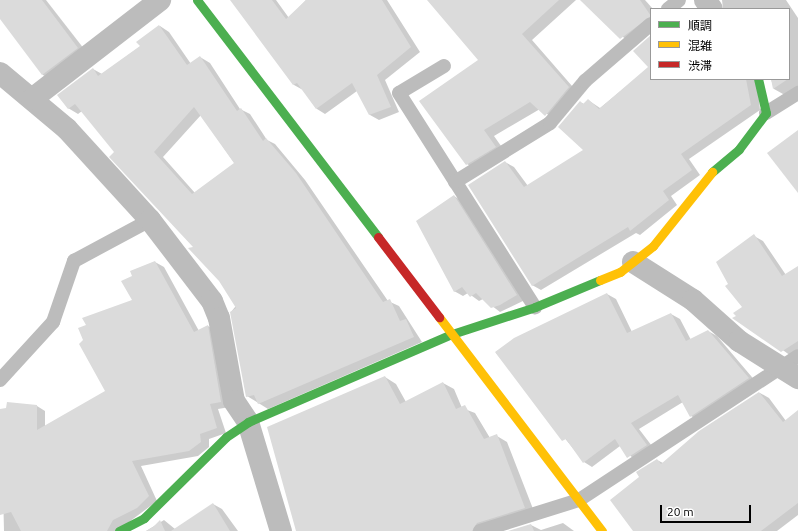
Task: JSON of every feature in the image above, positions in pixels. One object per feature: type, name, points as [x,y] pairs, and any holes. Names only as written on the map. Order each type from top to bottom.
[{"type":"street","points":[[32,99],[160,0]]},
{"type":"street","points":[[197,0],[449,335],[602,531]]},
{"type":"street","points":[[705,0],[711,8]]},
{"type":"street","points":[[0,73],[68,129],[150,220],[212,301],[219,318],[234,401],[248,422],[281,531]]},
{"type":"street","points":[[119,531],[144,518],[226,436],[248,422],[449,335],[535,307],[620,272],[652,246],[704,179],[739,149],[766,113],[758,80]]},
{"type":"street","points":[[633,262],[692,300],[739,341],[798,378]]},
{"type":"lane","points":[[669,8],[678,0]]},
{"type":"lane","points":[[455,182],[550,123],[585,81],[650,25]]},
{"type":"lane","points":[[444,66],[398,93],[535,307]]},
{"type":"lane","points":[[766,113],[798,94]]},
{"type":"lane","points":[[0,380],[53,322],[74,261],[150,220]]},
{"type":"lane","points":[[480,531],[579,500],[779,366],[798,356]]},
{"type":"building","points":[[0,0],[42,0],[78,48],[42,75],[0,19]]},
{"type":"building","points":[[230,0],[272,0],[286,19],[306,0],[382,0],[411,47],[377,75],[391,107],[369,115],[352,83],[316,109],[297,83],[293,85]]},
{"type":"building","points":[[427,0],[559,0],[522,34],[569,87],[545,116],[530,102],[484,130],[496,147],[466,165],[419,101],[478,60]]},
{"type":"building","points":[[580,0],[640,0],[650,17],[620,39]]},
{"type":"building","points":[[159,25],[187,65],[200,56],[237,111],[241,108],[263,141],[266,138],[296,173],[383,302],[390,299],[400,321],[406,319],[414,337],[258,404],[254,395],[246,397],[230,312],[236,308],[219,281],[188,248],[193,247],[109,157],[114,152],[75,104],[68,109],[57,95],[93,68],[98,76],[140,46],[136,42]],"holes":[[[194,107],[234,163],[192,194],[154,152]]]},
{"type":"building","points":[[650,36],[650,80],[746,80],[751,105],[681,154],[692,170],[663,191],[669,200],[630,231],[628,227],[532,286],[468,185],[505,161],[524,187],[583,150],[558,127],[580,101],[583,104],[588,99],[599,109],[648,67],[633,51]]},
{"type":"building","points":[[771,80],[786,80],[773,89]]},
{"type":"building","points":[[798,130],[798,193],[767,153]]},
{"type":"building","points":[[454,195],[517,295],[500,305],[491,308],[476,293],[470,297],[462,287],[454,292],[416,221]]},
{"type":"building","points":[[754,234],[782,276],[798,266],[798,341],[781,352],[732,318],[736,316],[733,313],[742,307],[725,286],[728,284],[716,262]]},
{"type":"building","points":[[155,261],[194,332],[208,325],[221,402],[210,404],[217,428],[200,434],[201,442],[189,451],[132,461],[149,496],[137,508],[113,520],[107,531],[21,531],[11,512],[0,515],[0,409],[6,408],[7,402],[37,405],[37,430],[105,391],[79,344],[83,340],[78,328],[86,325],[82,318],[132,300],[121,281],[132,276],[130,271]]},
{"type":"building","points":[[607,293],[627,333],[671,313],[686,341],[708,330],[749,378],[690,417],[678,395],[631,423],[647,445],[627,458],[615,439],[583,463],[566,439],[562,441],[495,352],[514,338]]},
{"type":"building","points":[[385,376],[400,404],[443,382],[456,409],[465,405],[484,439],[497,434],[525,508],[477,523],[472,531],[296,531],[267,427]]},
{"type":"building","points":[[759,392],[783,422],[798,410],[798,503],[761,531],[633,531],[610,500],[639,477],[636,472],[657,459],[661,464],[699,431]]},
{"type":"building","points":[[213,503],[230,531],[171,531]]},
{"type":"building","points":[[160,520],[165,531],[146,531],[153,527]]},
{"type":"building","points":[[531,524],[534,531],[508,531]]},
{"type":"traffic: fast","points":[[197,0],[378,237]]},
{"type":"traffic: fast","points":[[712,172],[739,149],[766,113],[758,80]]},
{"type":"traffic: fast","points":[[119,531],[144,518],[226,437],[248,422],[449,335],[535,307],[600,280]]},
{"type":"traffic: slow","points":[[600,280],[620,272],[653,246],[712,172]]},
{"type":"traffic: slow","points":[[439,317],[602,531]]},
{"type":"traffic: jam","points":[[378,237],[439,317]]}]
